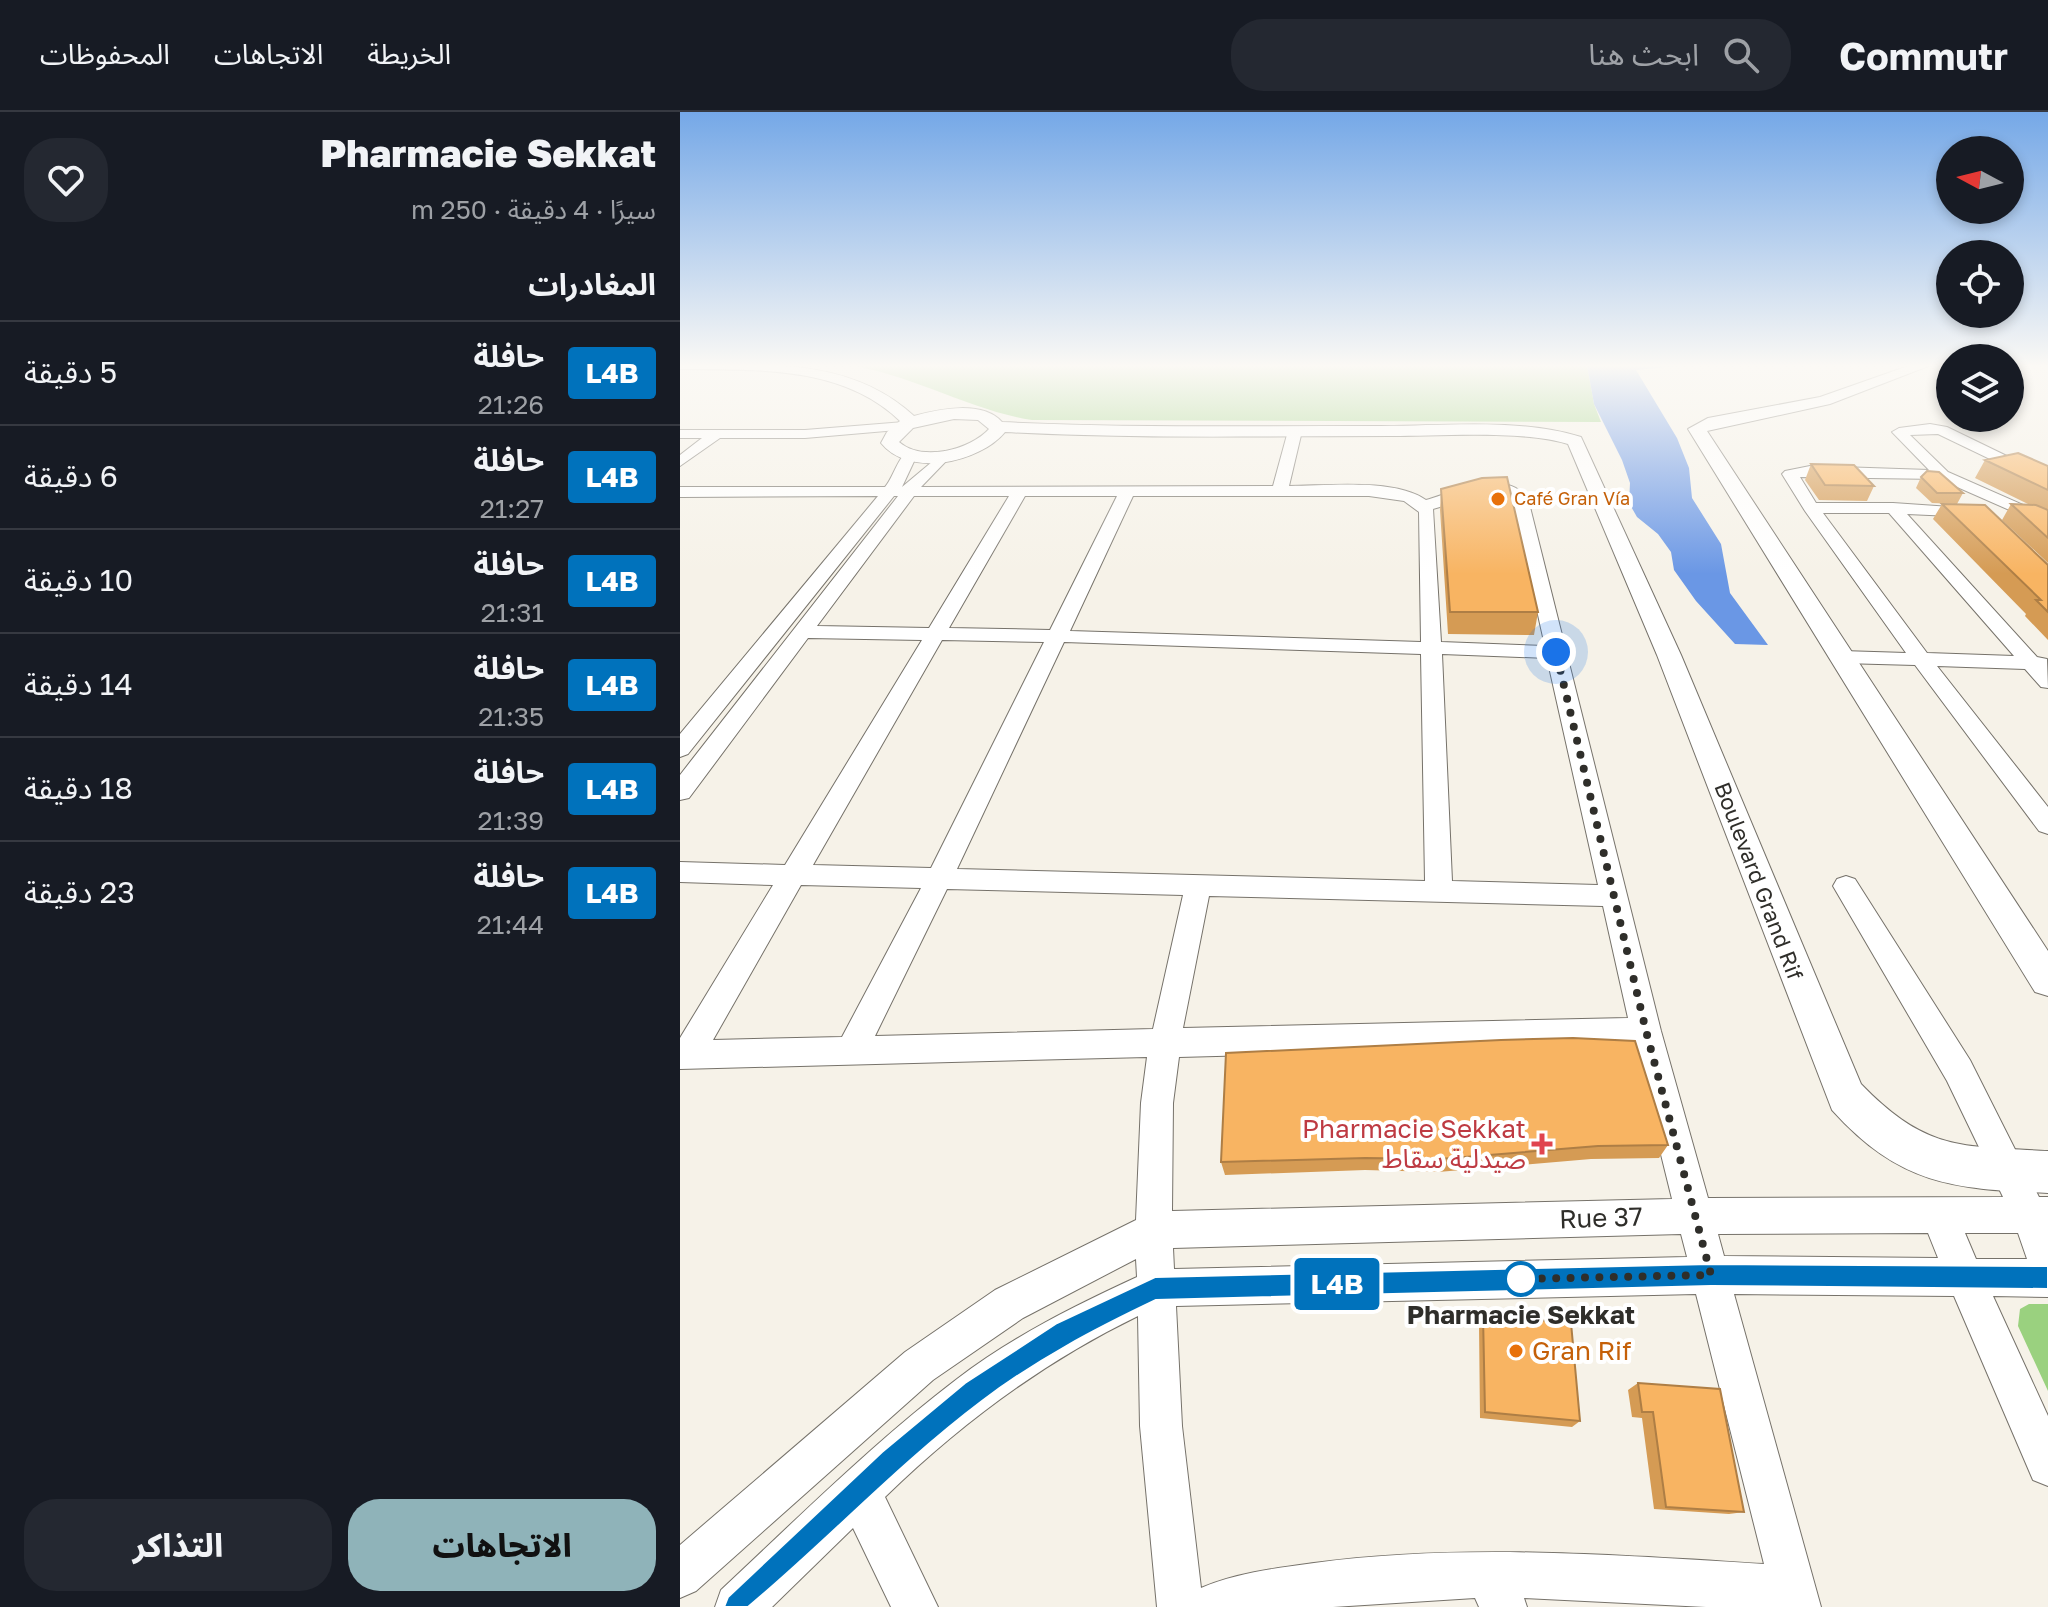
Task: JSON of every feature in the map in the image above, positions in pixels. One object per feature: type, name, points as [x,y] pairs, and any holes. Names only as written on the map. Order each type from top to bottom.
[{"type":"main road","points":[[893,435],[890,443],[900,452],[910,455],[945,455],[984,444],[996,435]]},
{"type":"main road","name":"Boulevard Grand Rif","points":[[1555,435],[1575,441],[1583,456],[1674,669],[1846,1097],[1867,1123],[1895,1145],[1928,1161],[2048,1172]]},
{"type":"main road","points":[[1700,435],[2048,981]]},
{"type":"street","points":[[680,462],[716,435]]},
{"type":"street","points":[[812,435],[890,443]]},
{"type":"street","points":[[1280,490],[1294,435]]},
{"type":"street","points":[[1902,435],[1987,518]]},
{"type":"street","points":[[1952,435],[2048,482]]},
{"type":"street","points":[[680,749],[906,471],[910,455]]},
{"type":"street","points":[[680,792],[911,491],[945,455]]},
{"type":"street","points":[[2048,522],[1943,475],[1792,472],[1791,479],[1811,508],[2048,825]]},
{"type":"street","points":[[1211,1607],[1254,1595],[1347,1580],[1495,1590],[1796,1598],[1646,1031],[1517,494],[1509,488],[1493,487],[1424,506]]},
{"type":"street","points":[[851,1051],[940,877],[1128,490]]},
{"type":"street","points":[[680,492],[1280,490],[1380,491],[1410,498],[1424,506],[1427,512],[1439,892]]},
{"type":"street","points":[[683,1055],[794,874],[1020,491]]},
{"type":"street","points":[[1811,508],[1893,508],[1987,518],[2029,513]]},
{"type":"street","points":[[1893,508],[2040,663],[2048,682]]},
{"type":"street","points":[[803,632],[1056,636],[1556,652]]},
{"type":"street","points":[[1842,657],[2040,663]]},
{"type":"street","points":[[680,872],[1615,896]]},
{"type":"street","points":[[1180,1607],[1161,1426],[1154,1230],[1157,1103],[1165,1043],[1198,886]]},
{"type":"street","points":[[1846,886],[2039,1215],[2048,1265]]},
{"type":"street","points":[[683,1055],[1646,1031]]},
{"type":"street","points":[[1938,1215],[2048,1465]]},
{"type":"street","name":"Rue 37","points":[[1154,1230],[1697,1216],[2039,1215]]},
{"type":"street","points":[[680,1575],[919,1366],[1009,1304],[1154,1230]]},
{"type":"street","points":[[738,1607],[933,1425],[1020,1359],[1088,1319],[1155,1288],[1711,1275],[2048,1278]]},
{"type":"street","points":[[859,1492],[915,1607]]},
{"type":"green space","points":[[2029,1304],[2048,1304],[2048,1391],[2018,1326],[2020,1309]]},
{"type":"water","points":[[1609,435],[1675,435],[1689,468],[1692,498],[1721,544],[1730,593],[1768,645],[1735,644],[1696,601],[1674,570],[1671,552],[1658,534],[1637,517],[1629,503],[1630,483]]},
{"type":"building","points":[[2018,453],[2048,466],[2048,490],[1985,460]]},
{"type":"building","points":[[1811,464],[1854,465],[1874,486],[1825,485]]},
{"type":"building","points":[[1927,471],[1939,472],[1963,493],[1937,493],[1921,477]]},
{"type":"building","points":[[1507,477],[1538,612],[1450,612],[1441,489],[1482,478]]},
{"type":"building","points":[[1942,504],[1985,505],[2048,565],[2048,612],[2036,600],[2041,600]]},
{"type":"building","points":[[2011,504],[2036,505],[2048,510],[2048,538]]},
{"type":"building","points":[[1573,1038],[1635,1041],[1668,1145],[1598,1146],[1440,1159],[1221,1162],[1226,1053]]},
{"type":"building","points":[[1483,1315],[1571,1323],[1580,1421],[1485,1412]]},
{"type":"building","points":[[1638,1383],[1720,1389],[1744,1512],[1666,1507],[1653,1412],[1642,1412]]},
{"type":"bus line","name":"L4B","points":[[738,1607],[891,1461],[973,1392],[1065,1331],[1155,1288],[1711,1275],[2048,1278]]},
{"type":"place","name":"Café Gran Vía","points":[[1498,499]]},
{"type":"place","name":"Pharmacie Sekkat صيدلية سقاط","points":[[1542,1144]]},
{"type":"place","name":"Pharmacie Sekkat","points":[[1521,1279]]},
{"type":"place","name":"Gran Rif","points":[[1516,1351]]},
{"type":"route","points":[[1521,1279],[1517,1279],[1711,1275],[1646,1031],[1556,652]]}]
